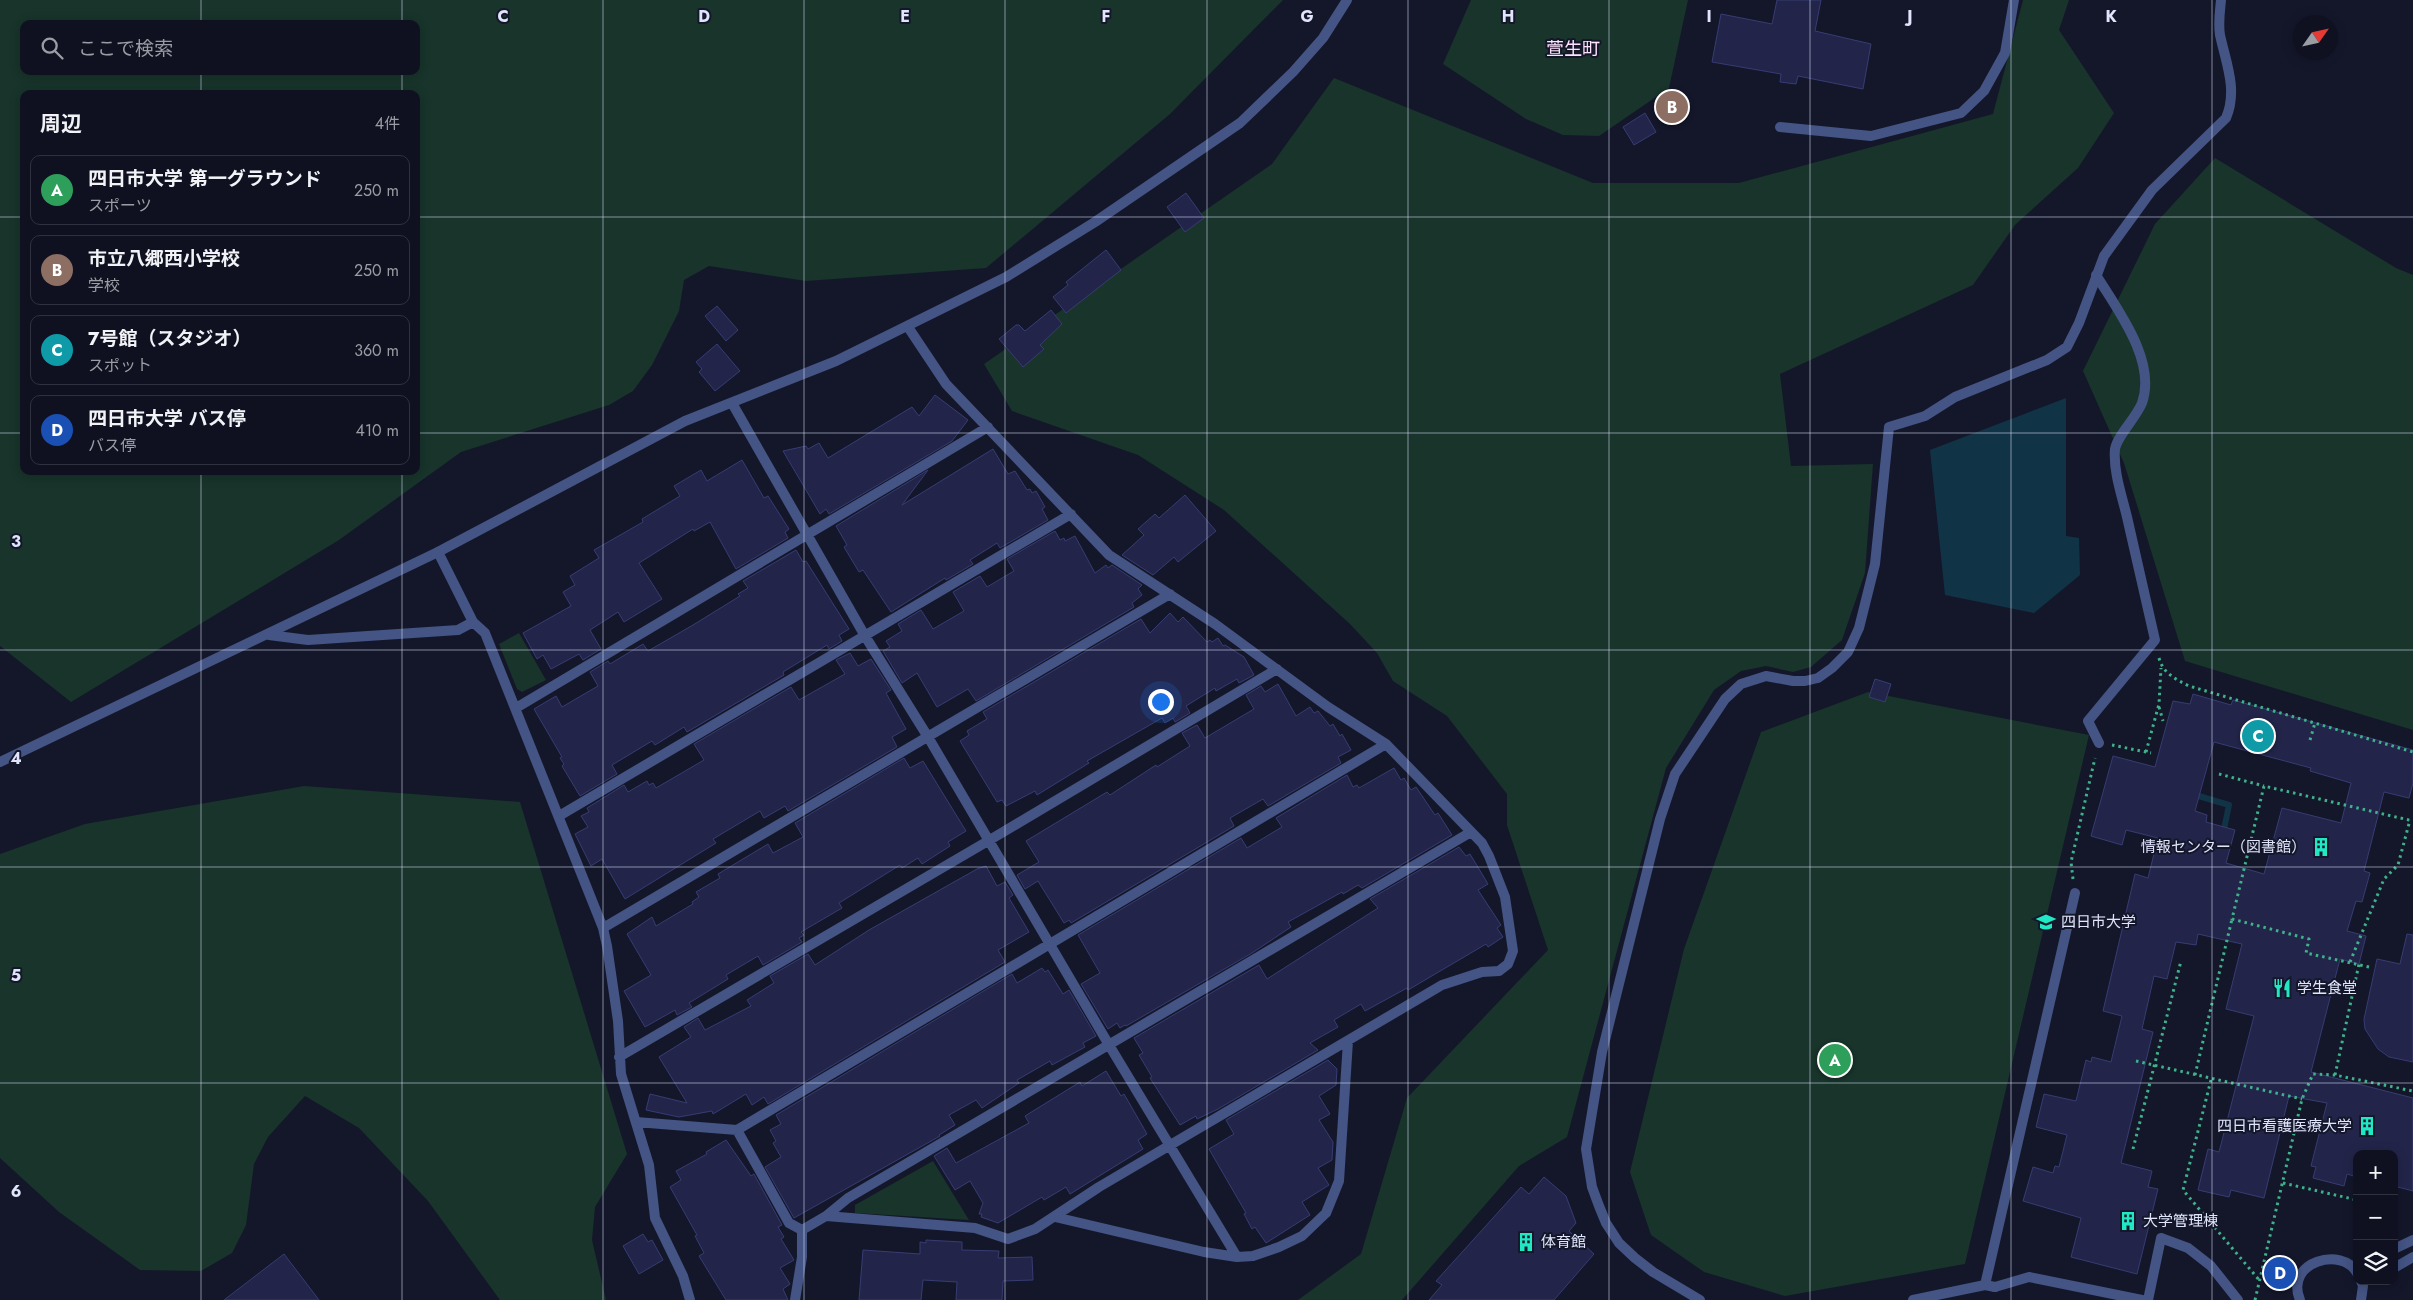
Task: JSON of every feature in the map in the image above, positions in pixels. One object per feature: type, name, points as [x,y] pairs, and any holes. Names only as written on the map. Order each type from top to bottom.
[{"type":"street","points":[[0,762],[269,635],[438,552],[685,421],[810,372],[908,327],[1006,277],[1095,222],[1232,128],[1267,99],[1293,72],[1323,38],[1347,0]]},
{"type":"street","points":[[1780,127],[1871,136],[1961,113],[1984,91],[2005,53],[2014,0]]},
{"type":"street","points":[[1700,1300],[1653,1272],[1619,1243],[1606,1223],[1592,1187],[1586,1149],[1602,1052],[1660,819],[1675,774],[1725,699],[1741,684],[1766,676],[1793,681],[1818,678],[1832,668],[1848,652],[1859,628],[1875,564],[1889,427],[1925,416],[1955,397],[2047,360],[2067,346],[2079,323],[2104,256],[2152,190],[2226,118],[2231,94],[2230,79],[2220,32],[2221,0]]},
{"type":"street","points":[[2096,275],[2126,324],[2143,364],[2146,383],[2142,402],[2135,418],[2115,448],[2118,478],[2155,640],[2088,721],[2099,743]]},
{"type":"street","points":[[826,1216],[975,1228],[1008,1238],[1035,1229],[1099,1187],[1442,985],[1482,972],[1500,972],[1508,964],[1513,951],[1505,897],[1490,856],[1482,843],[1386,744],[1328,707],[1170,594],[1109,555],[946,384],[908,327]]},
{"type":"street","points":[[732,403],[865,636],[928,737],[1109,1045],[1237,1257]]},
{"type":"street","points":[[516,708],[988,427]]},
{"type":"street","points":[[559,816],[1071,514]]},
{"type":"street","points":[[438,552],[473,622],[485,633],[602,928],[608,946],[618,1021],[621,1074],[649,1165],[655,1218],[683,1276],[690,1300]]},
{"type":"street","points":[[602,928],[1170,594]]},
{"type":"street","points":[[269,635],[308,640],[458,630],[473,622]]},
{"type":"street","points":[[619,1057],[1277,669]]},
{"type":"street","points":[[636,1122],[737,1130],[1386,744]]},
{"type":"street","points":[[802,1230],[826,1216],[848,1198],[1471,832]]},
{"type":"street","points":[[1990,1286],[2075,894]]},
{"type":"street","points":[[1055,1217],[1204,1252],[1237,1257],[1253,1256],[1287,1244],[1302,1236],[1326,1213],[1339,1181],[1348,1041]]},
{"type":"street","points":[[737,1130],[789,1223],[802,1230]]},
{"type":"street","points":[[795,1300],[802,1257],[802,1230]]},
{"type":"street","points":[[2148,1300],[2161,1238],[2188,1248],[2211,1266],[2238,1300]]},
{"type":"street","points":[[2398,1247],[2413,1240]]},
{"type":"street","points":[[2398,1266],[2413,1257]]},
{"type":"street","points":[[2300,1300],[2296,1291],[2297,1280],[2309,1264],[2324,1260],[2339,1261],[2353,1268]]},
{"type":"street","points":[[1913,1300],[1990,1286],[2029,1276],[2142,1300]]},
{"type":"street","points":[[2360,1300],[2364,1285]]},
{"type":"path","points":[[2075,894],[2070,862],[2099,743],[2148,753],[2159,704],[2161,667],[2155,640]]},
{"type":"path","points":[[2161,667],[2174,678],[2189,686],[2413,752]]},
{"type":"path","points":[[2159,704],[2163,721]]},
{"type":"path","points":[[2310,740],[2315,723]]},
{"type":"path","points":[[2219,774],[2412,821],[2398,866],[2384,879],[2350,962]]},
{"type":"path","points":[[2195,1075],[2264,786]]},
{"type":"path","points":[[2232,918],[2309,938],[2306,953],[2369,967]]},
{"type":"path","points":[[2133,1149],[2181,961]]},
{"type":"path","points":[[2335,1075],[2358,964]]},
{"type":"path","points":[[2136,1061],[2211,1080],[2302,1099]]},
{"type":"path","points":[[2255,1300],[2302,1099],[2313,1074],[2335,1075],[2413,1091]]},
{"type":"path","points":[[2211,1080],[2183,1190],[2260,1282]]},
{"type":"path","points":[[2283,1183],[2353,1199]]},
{"type":"green space","points":[[0,0],[1283,0],[1170,114],[986,268],[806,281],[709,266],[684,280],[679,311],[652,365],[633,391],[609,405],[461,452],[339,540],[71,702],[0,646]]},
{"type":"green space","points":[[1471,0],[1688,0],[1669,88],[1599,136],[1563,135],[1526,119],[1443,64]]},
{"type":"green space","points":[[2023,0],[2069,0],[2059,30],[2114,113],[2078,168],[2015,225],[1973,285],[1780,374],[1791,466],[1873,464],[1865,573],[1842,640],[1811,667],[1793,672],[1766,666],[1741,671],[1714,690],[1666,768],[1567,1137],[1519,1166],[1402,1300],[1298,1300],[1361,1254],[1407,1098],[1548,950],[1507,825],[1507,794],[1447,716],[1393,681],[1377,653],[1350,624],[1224,510],[1138,455],[1012,411],[984,364],[1272,164],[1334,78],[1593,183],[1739,183],[1993,114]]},
{"type":"green space","points":[[2215,158],[2396,268],[2413,275],[2413,730],[2185,661],[2124,463],[2083,371],[2155,224]]},
{"type":"green space","points":[[519,633],[546,680],[522,692],[517,689],[499,644]]},
{"type":"green space","points":[[1868,692],[2089,735],[1965,1264],[1785,1296],[1704,1272],[1651,1235],[1630,1172],[1684,949],[1761,732]]},
{"type":"green space","points":[[304,786],[520,802],[627,1154],[595,1207],[592,1240],[606,1300],[500,1300],[428,1201],[359,1128],[305,1096],[268,1137],[254,1164],[246,1225],[232,1253],[201,1271],[140,1270],[59,1212],[0,1158],[0,854],[85,824]]},
{"type":"green space","points":[[933,1161],[969,1220],[855,1213],[855,1205]]},
{"type":"water","points":[[2066,398],[2066,536],[2079,538],[2080,575],[2034,613],[1945,595],[1930,450]]},
{"type":"building","points":[[1777,0],[1821,0],[1815,31],[1871,44],[1863,89],[1798,76],[1796,84],[1780,82],[1781,74],[1712,62],[1721,14],[1772,24]]},
{"type":"building","points":[[1645,113],[1656,132],[1634,145],[1623,127]]},
{"type":"building","points":[[1186,193],[1204,218],[1185,232],[1167,207]]},
{"type":"building","points":[[1106,250],[1121,270],[1066,313],[1053,297],[1068,285],[1066,282]]},
{"type":"building","points":[[717,306],[738,330],[726,341],[705,316]]},
{"type":"building","points":[[1051,310],[1062,324],[1040,345],[1044,349],[1023,367],[999,339],[1016,325],[1019,325],[1025,331]]},
{"type":"building","points":[[717,344],[740,371],[715,391],[699,372],[702,369],[696,362]]},
{"type":"building","points":[[935,395],[968,420],[952,441],[829,514],[826,509],[820,514],[783,451],[806,446],[808,449],[819,443],[828,458],[912,407],[919,416]]},
{"type":"building","points":[[993,449],[1008,474],[1015,471],[1027,490],[1030,489],[1032,493],[1036,491],[1045,507],[1042,509],[1048,520],[1000,548],[997,543],[970,560],[973,564],[946,580],[945,578],[891,612],[863,570],[859,572],[844,547],[847,545],[836,526],[928,470],[902,505]]},
{"type":"building","points":[[742,460],[764,498],[768,496],[789,529],[785,532],[788,538],[736,569],[710,522],[694,531],[693,529],[639,563],[662,599],[624,622],[618,612],[590,630],[601,649],[583,660],[579,654],[551,669],[543,655],[537,659],[523,633],[571,606],[563,592],[575,585],[570,576],[599,558],[594,550],[643,522],[642,519],[680,496],[674,486],[701,470],[707,481]]},
{"type":"building","points":[[1185,495],[1216,531],[1178,562],[1174,557],[1153,575],[1122,555],[1144,535],[1138,529],[1155,514],[1159,518]]},
{"type":"building","points":[[1055,531],[1060,540],[1064,538],[1065,541],[1075,536],[1095,573],[1106,565],[1108,568],[1112,565],[1142,585],[1138,589],[1142,595],[1132,603],[1134,607],[976,701],[968,689],[937,707],[917,673],[902,683],[883,651],[890,647],[886,641],[902,631],[898,624],[921,610],[933,629],[964,611],[953,592],[980,576],[987,587],[1014,571],[1007,559]]},
{"type":"building","points":[[796,550],[803,562],[806,561],[849,629],[839,635],[842,641],[829,649],[827,645],[783,672],[784,675],[687,732],[684,727],[655,745],[652,741],[612,765],[617,774],[580,796],[562,766],[564,764],[560,758],[562,757],[534,709],[556,696],[562,707],[598,686],[590,672],[608,661],[610,664],[643,644],[648,651],[693,625],[740,596],[738,594],[748,588],[743,581]]},
{"type":"building","points":[[1170,613],[1178,622],[1183,617],[1207,642],[1210,640],[1212,642],[1218,638],[1223,646],[1225,645],[1244,657],[1254,675],[1239,683],[1237,679],[1216,691],[1215,688],[1186,706],[1190,713],[1175,722],[1173,718],[1165,723],[1162,718],[1087,761],[1089,763],[1037,795],[1035,791],[1006,806],[1002,800],[997,802],[960,741],[969,735],[967,731],[987,719],[983,712],[1141,619],[1150,633]]},
{"type":"building","points":[[850,653],[858,666],[871,659],[891,690],[886,693],[906,729],[892,737],[897,747],[788,811],[785,806],[764,818],[760,811],[713,839],[716,843],[625,899],[602,859],[591,866],[575,834],[588,827],[581,816],[589,812],[587,808],[624,785],[628,792],[647,781],[649,785],[653,783],[656,788],[704,760],[694,744],[791,687],[799,700],[845,674],[836,660]]},
{"type":"building","points":[[1875,679],[1891,684],[1885,702],[1869,697]]},
{"type":"building","points":[[1278,684],[1296,716],[1310,707],[1314,713],[1318,711],[1330,726],[1333,724],[1340,736],[1342,734],[1351,750],[1338,757],[1341,763],[1268,806],[1263,799],[1230,818],[1234,826],[1071,923],[1069,920],[1064,923],[1038,881],[1025,889],[1017,875],[1039,862],[1026,841],[1107,792],[1110,795],[1156,765],[1157,767],[1190,746],[1182,733],[1197,725],[1205,738],[1254,709],[1246,695],[1261,686],[1265,692]]},
{"type":"building","points":[[2193,694],[2231,705],[2233,700],[2413,750],[2413,783],[2409,798],[2384,792],[2364,871],[2370,873],[2362,902],[2356,901],[2347,931],[2366,936],[2359,964],[2340,959],[2311,1072],[2413,1098],[2413,1191],[2398,1187],[2398,1150],[2353,1150],[2353,1176],[2347,1174],[2344,1186],[2313,1178],[2316,1167],[2311,1166],[2327,1103],[2289,1096],[2264,1198],[2231,1190],[2229,1197],[2198,1190],[2208,1149],[2219,1152],[2254,1016],[2226,1009],[2242,944],[2198,934],[2196,945],[2176,942],[2167,979],[2154,976],[2142,1029],[2153,1032],[2121,1163],[2152,1171],[2148,1187],[2158,1189],[2137,1274],[2071,1257],[2081,1218],[2023,1201],[2033,1167],[2053,1173],[2055,1166],[2059,1167],[2067,1135],[2036,1127],[2044,1094],[2076,1101],[2086,1060],[2091,1062],[2092,1057],[2111,1062],[2122,1016],[2103,1011],[2135,874],[2148,878],[2158,838],[2126,830],[2122,845],[2091,836],[2113,756],[2155,767],[2173,701],[2190,704]],"holes":[[[2214,742],[2311,768],[2310,771],[2351,783],[2341,823],[2282,808],[2264,874],[2226,863],[2235,830],[2206,822],[2207,815],[2195,811]]]},
{"type":"building","points":[[904,758],[910,768],[923,761],[966,831],[948,842],[950,846],[922,864],[918,858],[902,868],[900,865],[839,903],[842,908],[801,932],[804,935],[799,938],[802,942],[763,965],[758,956],[726,975],[728,979],[689,1003],[692,1007],[677,1015],[675,1010],[645,1027],[624,991],[651,975],[627,934],[652,917],[656,926],[693,904],[692,902],[699,897],[696,892],[720,878],[718,874],[768,844],[773,853],[803,837],[795,823]]},
{"type":"building","points":[[1394,768],[1401,780],[1404,778],[1411,790],[1416,787],[1435,815],[1438,813],[1452,835],[1362,888],[1358,885],[1343,894],[1342,892],[1288,922],[1291,927],[1252,953],[1126,1026],[1120,1028],[1117,1023],[1108,1029],[1081,984],[1100,973],[1078,935],[1241,838],[1247,848],[1282,827],[1276,818],[1347,775],[1353,787],[1357,785],[1359,788]]},
{"type":"building","points":[[1459,847],[1466,856],[1470,854],[1488,884],[1478,890],[1501,925],[1497,928],[1503,937],[1488,947],[1486,944],[1408,990],[1407,988],[1365,1011],[1361,1004],[1334,1020],[1338,1027],[1310,1043],[1318,1050],[1218,1109],[1197,1119],[1196,1116],[1180,1125],[1150,1078],[1152,1077],[1139,1055],[1143,1053],[1134,1038],[1259,965],[1267,979],[1378,908],[1370,899]]},
{"type":"building","points":[[986,866],[997,886],[1005,882],[1013,895],[1009,898],[1029,932],[998,950],[1005,962],[768,1104],[764,1097],[752,1105],[746,1094],[713,1114],[712,1111],[679,1117],[646,1110],[650,1094],[687,1103],[659,1057],[691,1037],[684,1027],[698,1018],[705,1030],[751,1006],[747,1000],[774,983],[770,976],[808,954],[815,965],[869,930],[977,869]]},
{"type":"building","points":[[2407,934],[2413,935],[2413,1062],[2389,1057],[2378,1049],[2365,1029],[2364,1019],[2377,959],[2400,964]]},
{"type":"building","points":[[1042,968],[1045,972],[1048,970],[1063,994],[1069,990],[1096,1036],[1083,1043],[1085,1047],[1052,1065],[1050,1061],[1017,1080],[1019,1083],[982,1108],[976,1100],[949,1115],[955,1125],[940,1136],[794,1218],[765,1167],[781,1157],[773,1143],[776,1141],[770,1130],[781,1124],[776,1115],[1012,974],[1017,983]]},
{"type":"building","points":[[1328,1060],[1337,1069],[1336,1085],[1319,1096],[1330,1114],[1319,1120],[1333,1142],[1332,1160],[1318,1168],[1329,1185],[1302,1202],[1310,1215],[1266,1243],[1255,1227],[1252,1229],[1244,1214],[1246,1213],[1209,1149],[1234,1134],[1226,1120]]},
{"type":"building","points":[[1106,1071],[1121,1096],[1124,1094],[1147,1134],[1138,1140],[1143,1149],[1070,1194],[1066,1187],[1044,1200],[1042,1197],[998,1223],[981,1217],[982,1214],[979,1214],[983,1203],[970,1181],[955,1190],[934,1156],[947,1148],[956,1163],[1029,1123],[1025,1116],[1080,1082],[1082,1086]]},
{"type":"building","points":[[726,1140],[751,1176],[754,1174],[782,1225],[778,1227],[784,1237],[781,1239],[794,1260],[780,1268],[790,1284],[783,1289],[788,1300],[726,1300],[699,1256],[704,1253],[695,1236],[697,1235],[670,1187],[681,1180],[676,1171],[707,1154],[706,1152]]},
{"type":"building","name":"体育館","points":[[1544,1177],[1566,1196],[1576,1223],[1569,1231],[1594,1254],[1554,1300],[1429,1300],[1442,1285],[1436,1281],[1521,1187],[1529,1194]]},
{"type":"building","points":[[643,1234],[648,1242],[652,1240],[663,1260],[639,1274],[623,1246]]},
{"type":"building","points":[[926,1240],[962,1242],[962,1250],[999,1251],[998,1258],[1032,1257],[1033,1280],[1003,1281],[1002,1300],[956,1300],[957,1282],[923,1280],[921,1300],[859,1300],[863,1250],[920,1254],[920,1242],[926,1243]]},
{"type":"building","points":[[284,1254],[319,1300],[224,1300]]},
{"type":"waterway","points":[[2192,794],[2229,805],[2223,834]]},
{"type":"place","name":"市立八郷西小学校","points":[[1672,107]]},
{"type":"place","name":"7号館（スタジオ）","points":[[2258,736]]},
{"type":"place","name":"情報センター（図書館）","points":[[2321,847]]},
{"type":"place","name":"四日市大学","points":[[2046,922]]},
{"type":"place","name":"学生食堂","points":[[2282,988]]},
{"type":"place","name":"四日市大学 第一グラウンド","points":[[1835,1060]]},
{"type":"place","name":"四日市看護医療大学","points":[[2367,1126]]},
{"type":"place","name":"大学管理棟","points":[[2128,1221]]},
{"type":"place","name":"体育館","points":[[1526,1242]]},
{"type":"place","name":"四日市大学 バス停","points":[[2280,1273]]},
{"type":"district","name":"萱生町","points":[[1573,49]]}]
